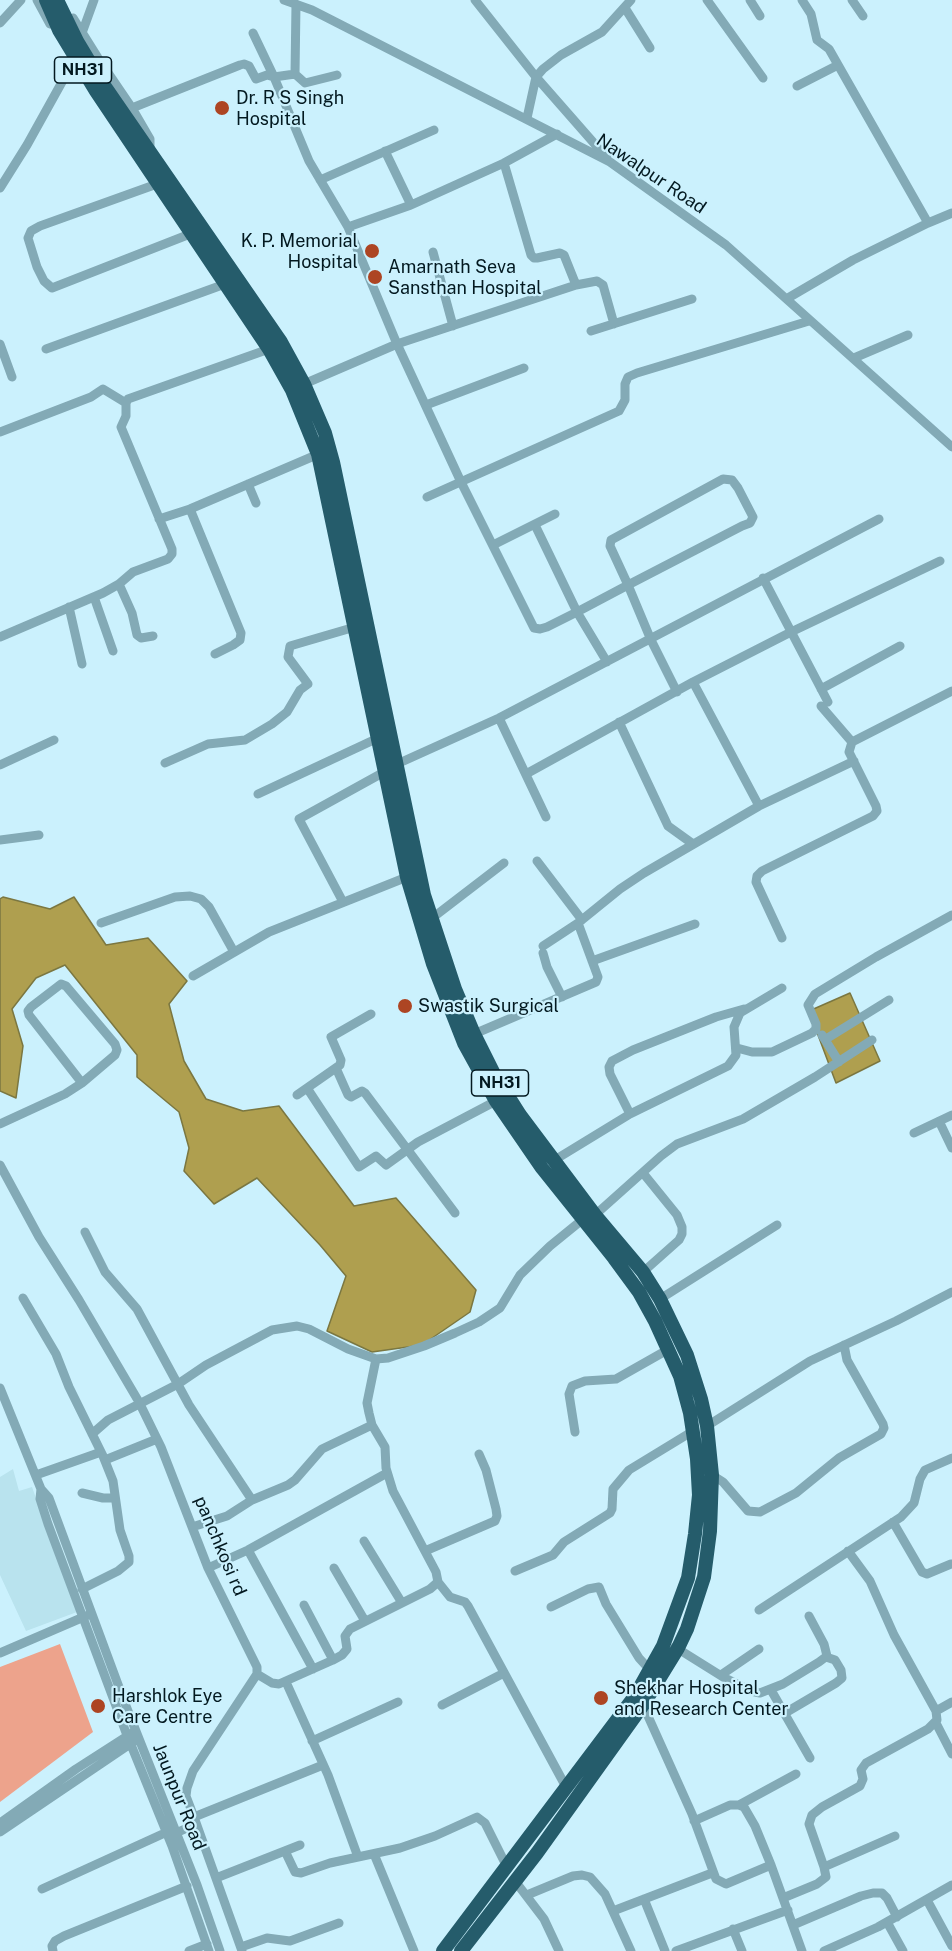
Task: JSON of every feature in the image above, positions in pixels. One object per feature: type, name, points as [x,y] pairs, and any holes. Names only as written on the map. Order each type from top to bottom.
[{"type":"highway","name":"NH31","points":[[46,0],[68,45],[281,342],[304,384],[324,452],[392,767],[431,919],[455,989],[474,1034],[499,1082],[639,1292],[669,1348],[680,1376],[693,1431],[699,1495],[695,1534],[688,1578],[664,1642],[635,1696],[443,1951]]},
{"type":"highway","name":"NH31","points":[[57,0],[77,41],[145,154],[158,184],[269,349],[324,452],[355,627],[378,738],[392,767],[407,877],[433,964],[465,1043],[518,1136],[589,1217],[643,1272],[660,1299],[687,1355],[707,1426],[712,1475],[710,1531],[704,1577],[687,1629],[643,1705],[461,1951]]},
{"type":"street","points":[[0,23],[21,0]]},
{"type":"street","points":[[37,0],[72,64],[128,147],[145,154],[150,139],[82,33],[64,0]]},
{"type":"street","points":[[82,33],[94,0]]},
{"type":"street","name":"Nawalpur Road","points":[[284,0],[312,10],[610,162],[726,245],[788,298],[809,321],[854,358],[952,447]]},
{"type":"street","points":[[475,0],[536,77],[610,162]]},
{"type":"street","points":[[527,118],[536,77],[555,59],[602,32],[632,0]]},
{"type":"street","points":[[707,0],[763,78]]},
{"type":"street","points":[[750,0],[760,16]]},
{"type":"street","points":[[802,0],[811,14],[817,40],[829,49],[928,223]]},
{"type":"street","points":[[852,0],[863,16]]},
{"type":"street","points":[[296,4],[295,74],[305,83],[337,75]]},
{"type":"street","points":[[625,8],[650,48]]},
{"type":"street","points":[[253,33],[309,161],[348,227],[397,344],[461,482],[534,628],[540,629],[577,612],[628,585],[750,523],[753,517],[732,480],[723,479],[611,540],[610,546],[628,585],[651,640],[677,692]]},
{"type":"street","points":[[0,188],[72,64]]},
{"type":"street","points":[[132,108],[240,64],[249,66],[256,79],[267,75],[274,77],[295,74]]},
{"type":"street","points":[[797,86],[838,65]]},
{"type":"street","points":[[320,180],[434,130]]},
{"type":"street","points":[[348,227],[411,205],[504,164],[557,134]]},
{"type":"street","points":[[385,151],[411,205]]},
{"type":"street","points":[[504,164],[531,255],[534,258],[560,253],[564,255],[576,285]]},
{"type":"street","points":[[158,184],[31,231],[28,238],[44,281],[52,288],[190,234]]},
{"type":"street","points":[[788,298],[854,260],[952,213]]},
{"type":"street","points":[[433,252],[453,326]]},
{"type":"street","points":[[304,384],[397,344],[576,285],[600,282],[614,324]]},
{"type":"street","points":[[46,349],[225,284]]},
{"type":"street","points":[[591,331],[692,299]]},
{"type":"street","points":[[427,497],[619,411],[625,400],[625,384],[628,377],[809,321]]},
{"type":"street","points":[[854,358],[908,335]]},
{"type":"street","points":[[0,344],[12,377]]},
{"type":"street","points":[[0,637],[94,597],[119,584],[133,572],[168,559],[172,554],[172,549],[121,427],[126,416],[126,403],[128,399],[269,349]]},
{"type":"street","points":[[426,405],[524,368]]},
{"type":"street","points":[[0,432],[91,397],[103,389],[126,403]]},
{"type":"street","points":[[159,519],[190,509],[324,452]]},
{"type":"street","points":[[248,484],[256,503]]},
{"type":"street","points":[[190,509],[241,633],[240,640],[215,654]]},
{"type":"street","points":[[493,545],[555,514]]},
{"type":"street","points":[[343,902],[299,819],[392,767],[499,718],[879,519]]},
{"type":"street","points":[[535,525],[577,612],[607,662]]},
{"type":"street","points":[[526,774],[693,682],[940,561]]},
{"type":"street","points":[[763,578],[821,689],[825,704],[852,742]]},
{"type":"street","points":[[119,584],[132,614],[137,635],[141,638],[153,636]]},
{"type":"street","points":[[94,597],[113,651]]},
{"type":"street","points":[[69,607],[82,664]]},
{"type":"street","points":[[165,764],[208,744],[245,740],[277,720],[287,712],[300,690],[308,684],[288,657],[290,646],[355,627]]},
{"type":"street","points":[[821,689],[900,646]]},
{"type":"street","points":[[693,682],[759,806]]},
{"type":"street","points":[[782,938],[756,882],[757,876],[762,871],[873,816],[877,811],[876,806],[849,752],[852,742],[952,691]]},
{"type":"street","points":[[499,718],[546,817]]},
{"type":"street","points":[[620,722],[668,826],[693,844]]},
{"type":"street","points":[[258,794],[378,738]]},
{"type":"street","points":[[0,765],[54,740]]},
{"type":"street","points":[[562,997],[547,967],[543,950],[636,878],[759,806],[854,761]]},
{"type":"street","points":[[0,840],[39,835]]},
{"type":"street","points":[[474,1034],[596,982],[598,977],[580,922],[537,861]]},
{"type":"street","points":[[431,919],[504,863]]},
{"type":"street","points":[[193,976],[269,932],[407,877]]},
{"type":"street","points":[[101,923],[175,897],[190,896],[201,899],[209,907],[234,952]]},
{"type":"street","points":[[839,1062],[826,1039],[816,1029],[808,1005],[815,994],[952,915]]},
{"type":"street","points":[[592,961],[695,924]]},
{"type":"street","points":[[0,1124],[65,1094],[82,1083],[116,1055],[115,1044],[66,986],[61,984],[28,1011],[82,1083]]},
{"type":"street","points":[[630,1114],[610,1074],[609,1067],[612,1061],[633,1050],[716,1017],[744,1009],[782,988]]},
{"type":"street","points":[[826,1039],[889,1000]]},
{"type":"street","points":[[553,1161],[630,1114],[722,1071],[733,1061],[737,1048],[734,1027],[736,1019],[744,1009]]},
{"type":"street","points":[[297,1095],[340,1065],[341,1060],[331,1037],[371,1014]]},
{"type":"street","points":[[737,1048],[752,1052],[772,1052],[798,1041],[816,1029]]},
{"type":"street","points":[[92,1434],[108,1420],[139,1402],[178,1384],[229,1352],[272,1330],[297,1326],[309,1329],[348,1349],[376,1359],[424,1346],[469,1327],[500,1308],[520,1275],[550,1246],[589,1217],[677,1144],[743,1119],[873,1040]]},
{"type":"street","points":[[336,1068],[348,1095],[351,1097],[362,1091],[365,1093],[455,1213]]},
{"type":"street","points":[[307,1088],[359,1167],[376,1156],[386,1165],[407,1149],[496,1101]]},
{"type":"street","points":[[914,1133],[952,1115]]},
{"type":"street","points":[[939,1121],[952,1148]]},
{"type":"street","name":"panchkosi rd","points":[[0,1165],[39,1237],[139,1402],[157,1439],[208,1568],[255,1659],[257,1674]]},
{"type":"street","points":[[643,1173],[677,1215],[682,1227],[682,1234],[673,1247],[643,1272]]},
{"type":"street","points":[[660,1299],[777,1225]]},
{"type":"street","points":[[85,1232],[105,1272],[137,1309],[211,1440],[252,1500]]},
{"type":"street","points":[[707,1426],[810,1361],[952,1292]]},
{"type":"street","points":[[23,1298],[56,1354],[69,1387],[103,1456],[112,1481],[120,1530],[129,1556],[129,1562],[118,1571],[82,1589]]},
{"type":"street","points":[[712,1475],[723,1482],[748,1512],[760,1512],[796,1493],[839,1458],[881,1434],[883,1425],[847,1360],[844,1345]]},
{"type":"street","points":[[575,1432],[569,1395],[572,1386],[585,1381],[616,1379],[669,1348]]},
{"type":"street","points":[[376,1359],[367,1403],[372,1425],[385,1447],[387,1473],[393,1491],[436,1572],[438,1582],[450,1597],[465,1602],[468,1606],[566,1787]]},
{"type":"street","name":"Jaunpur Road","points":[[0,1388],[3,1404],[41,1489],[49,1498],[82,1589],[87,1615]]},
{"type":"street","points":[[192,1527],[233,1513],[252,1500],[295,1480],[322,1449],[372,1425]]},
{"type":"street","points":[[515,1571],[553,1556],[574,1534],[610,1513],[613,1489],[629,1470],[693,1431]]},
{"type":"street","points":[[36,1475],[157,1439]]},
{"type":"street","points":[[425,1551],[495,1521],[496,1509],[486,1470],[479,1454]]},
{"type":"street","points":[[759,1610],[893,1522],[914,1503],[920,1479],[925,1470],[952,1458]]},
{"type":"street","points":[[208,1568],[248,1550],[387,1473]]},
{"type":"street","name":"Jaunpur Road","points":[[41,1489],[40,1499],[171,1833],[220,1951]]},
{"type":"street","points":[[82,1492],[104,1498],[114,1498]]},
{"type":"street","points":[[893,1522],[921,1572],[927,1574],[951,1564]]},
{"type":"street","points":[[364,1541],[402,1603]]},
{"type":"street","points":[[248,1550],[313,1669]]},
{"type":"street","points":[[848,1551],[870,1581],[894,1635],[936,1711],[938,1716],[936,1723],[952,1754]]},
{"type":"street","points":[[334,1568],[365,1621]]},
{"type":"street","points":[[339,1923],[290,1941],[267,1938],[242,1949],[186,1796],[187,1788],[193,1772],[257,1674],[272,1683],[279,1684],[333,1660],[347,1649],[346,1632],[430,1589],[438,1582]]},
{"type":"street","points":[[551,1607],[588,1588],[599,1587],[606,1604],[639,1658],[650,1670]]},
{"type":"street","points":[[304,1605],[333,1660]]},
{"type":"street","points":[[0,1653],[87,1615]]},
{"type":"street","points":[[808,1616],[824,1644],[827,1651],[826,1657]]},
{"type":"street","points":[[664,1642],[678,1648],[721,1676],[760,1693],[771,1690],[826,1657],[836,1660],[842,1678],[785,1713]]},
{"type":"street","points":[[721,1676],[759,1649]]},
{"type":"street","points":[[442,1705],[504,1673]]},
{"type":"street","points":[[286,1682],[323,1765],[358,1857]]},
{"type":"street","points":[[771,1690],[810,1758]]},
{"type":"street","points":[[312,1741],[398,1702]]},
{"type":"street","points":[[936,1711],[952,1702]]},
{"type":"street","points":[[643,1705],[694,1821],[712,1873],[721,1883],[726,1884],[771,1865]]},
{"type":"street","points":[[783,1898],[823,1880],[826,1874],[810,1824],[812,1815],[860,1786],[863,1779],[861,1770],[866,1763],[936,1723]]},
{"type":"street","points":[[2,1826],[133,1737]]},
{"type":"street","points":[[42,1889],[323,1765]]},
{"type":"street","points":[[739,1805],[796,1774]]},
{"type":"street","points":[[694,1821],[730,1805],[744,1807],[749,1813],[771,1865],[802,1951]]},
{"type":"street","points":[[285,1851],[297,1874],[330,1863],[374,1854],[435,1836],[477,1817],[485,1823],[507,1867]]},
{"type":"street","name":"Jaunpur Road","points":[[171,1833],[208,1948]]},
{"type":"street","points":[[824,1867],[895,1836]]},
{"type":"street","points":[[216,1878],[300,1845]]},
{"type":"street","points":[[374,1854],[414,1951]]},
{"type":"street","points":[[613,1911],[712,1873]]},
{"type":"street","points":[[527,1895],[573,1876],[590,1877],[598,1884],[613,1911],[631,1951]]},
{"type":"street","points":[[515,1881],[543,1919],[559,1951]]},
{"type":"street","points":[[53,1951],[55,1941],[64,1936],[187,1886]]},
{"type":"street","points":[[824,1951],[837,1948],[952,1886]]},
{"type":"street","points":[[793,1925],[873,1893],[882,1893],[887,1898],[897,1917]]},
{"type":"street","points":[[644,1899],[665,1951]]},
{"type":"street","points":[[927,1900],[952,1946]]},
{"type":"street","points":[[676,1951],[788,1910]]},
{"type":"street","points":[[887,1922],[903,1951]]},
{"type":"street","points":[[734,1929],[742,1951]]},
{"type":"street","points":[[189,1951],[208,1948]]},
{"type":"shaded area","points":[[3,897],[50,909],[74,897],[106,945],[148,938],[187,981],[169,1004],[184,1061],[206,1099],[243,1111],[279,1106],[354,1206],[396,1198],[476,1290],[470,1312],[422,1345],[372,1352],[327,1331],[346,1276],[257,1178],[214,1204],[184,1171],[189,1148],[179,1112],[137,1077],[137,1055],[65,965],[36,978],[12,1009],[23,1046],[16,1098],[0,1091],[0,899]]},
{"type":"shaded area","points":[[850,993],[880,1061],[836,1083],[809,1011]]},
{"type":"shaded area","points":[[13,1469],[19,1491],[32,1487],[77,1612],[26,1631],[0,1575],[0,1477]]},
{"type":"shaded area","points":[[60,1644],[93,1732],[0,1802],[0,1667]]},
{"type":"place","name":"Dr. R S Singh Hospital","points":[[222,108]]},
{"type":"place","name":"K. P. Memorial Hospital","points":[[372,251]]},
{"type":"place","name":"Amarnath Seva Sansthan Hospital","points":[[375,277]]},
{"type":"place","name":"Swastik Surgical","points":[[405,1006]]},
{"type":"place","name":"Shekhar Hospital and Research Center","points":[[601,1698]]},
{"type":"place","name":"Harshlok Eye Care Centre","points":[[98,1706]]}]
